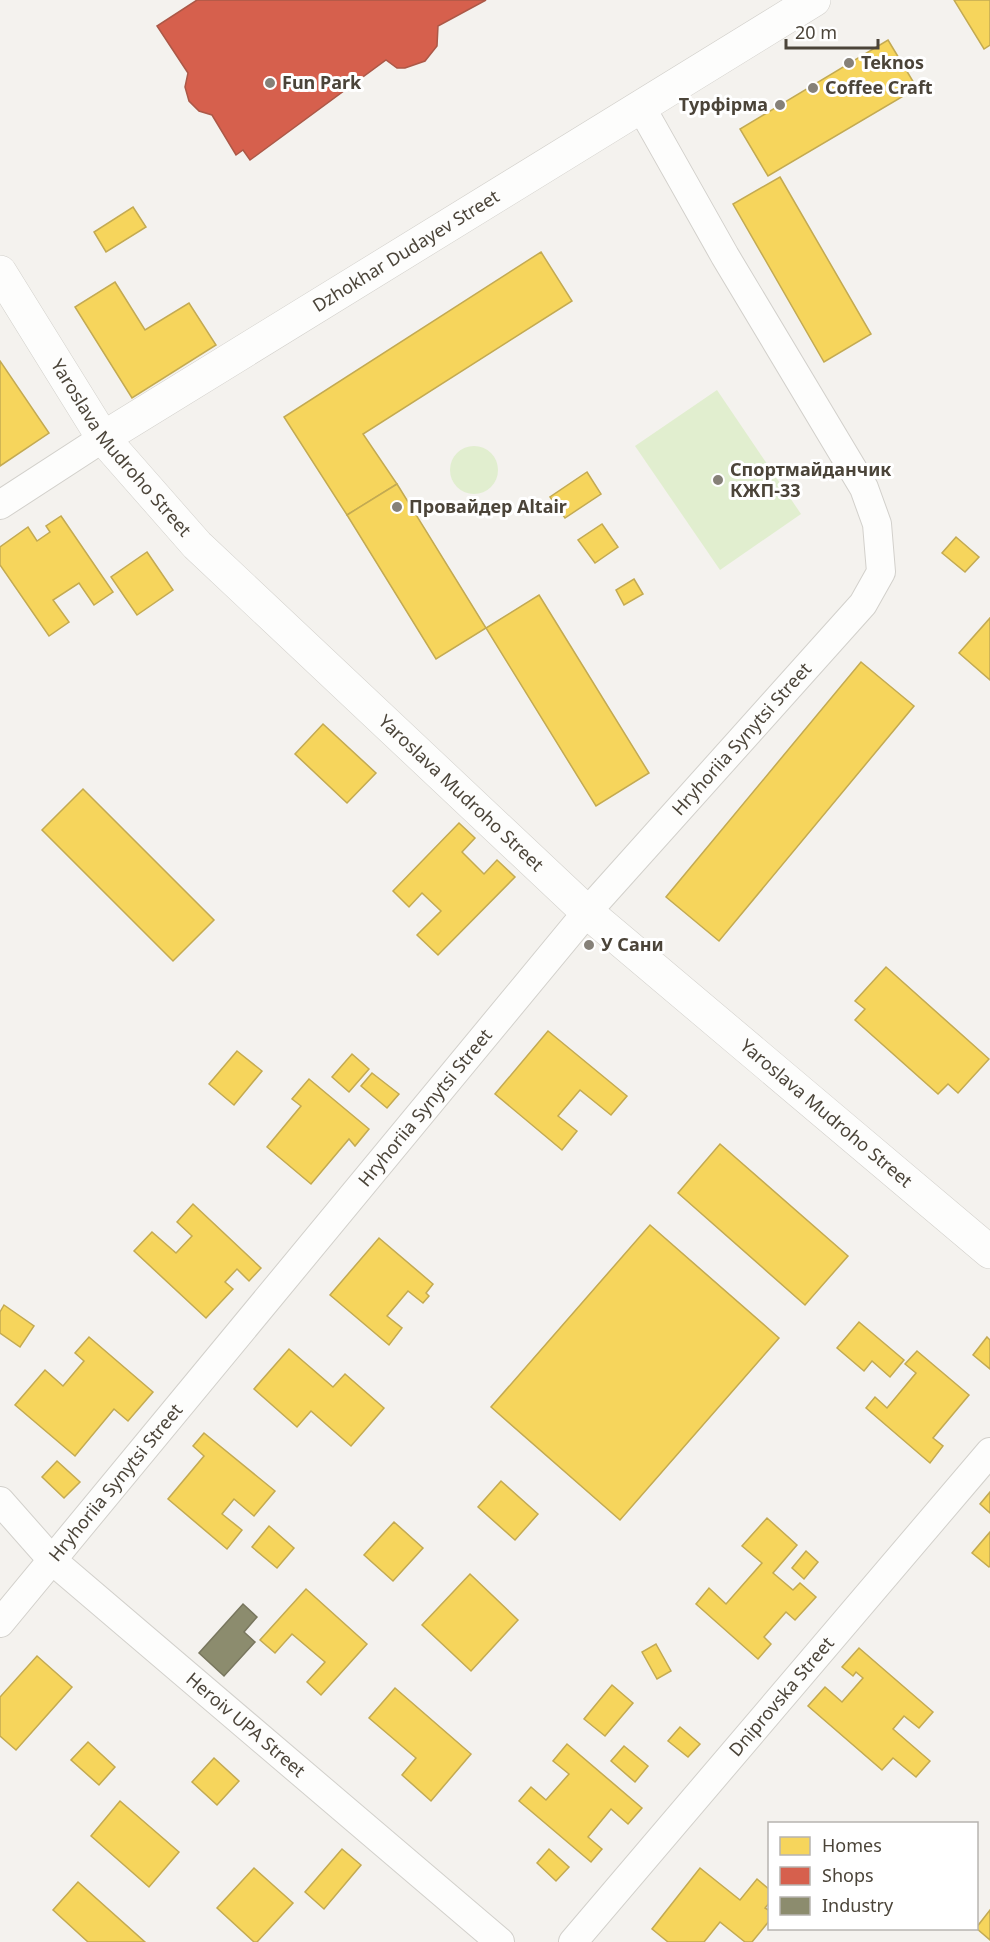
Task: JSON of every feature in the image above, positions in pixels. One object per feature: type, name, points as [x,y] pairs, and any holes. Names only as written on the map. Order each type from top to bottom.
[{"type":"street","name":"Dzhokhar Dudayev Street","points":[[0,505],[103,438],[814,0]]},
{"type":"street","name":"Hryhoriia Synytsi Street","points":[[0,1623],[587,912],[863,604],[881,572],[878,524],[864,488],[725,256],[640,106]]},
{"type":"street","name":"Yaroslava Mudroho Street","points":[[0,272],[103,438],[197,546],[587,912],[990,1252]]},
{"type":"street","name":"Dniprovska Street","points":[[573,1942],[990,1452]]},
{"type":"street","name":"Heroiv UPA Street","points":[[0,1501],[53,1561],[500,1942]]},
{"type":"green space","name":"Спортмайданчик КЖП-33","points":[[717,390],[801,514],[720,570],[635,446]]},
{"type":"green space","points":[[474,446],[491,453],[498,470],[491,487],[474,494],[457,487],[450,470],[457,453]]},
{"type":"building: Homes","points":[[954,0],[990,0],[990,45],[984,49]]},
{"type":"building: Homes","points":[[888,40],[917,88],[768,176],[740,129]]},
{"type":"building: Homes","points":[[780,177],[871,334],[824,362],[733,204]]},
{"type":"building: Homes","points":[[133,207],[146,227],[106,252],[94,232]]},
{"type":"building: Homes","points":[[541,252],[572,301],[363,434],[397,484],[347,515],[284,417]]},
{"type":"building: Homes","points":[[115,282],[145,330],[189,303],[216,345],[132,398],[75,307]]},
{"type":"building: Homes","points":[[0,361],[49,433],[0,466]]},
{"type":"building: Homes","points":[[587,472],[601,494],[565,518],[550,497]]},
{"type":"building: Homes","points":[[397,484],[486,628],[436,659],[347,515]]},
{"type":"building: Homes","points":[[61,516],[113,592],[94,605],[79,583],[53,600],[69,622],[49,636],[0,565],[0,547],[28,527],[37,541],[50,532],[46,526]]},
{"type":"building: Homes","points":[[602,524],[618,547],[595,563],[578,540]]},
{"type":"building: Homes","points":[[956,537],[979,557],[965,572],[942,553]]},
{"type":"building: Homes","points":[[147,552],[173,590],[137,615],[111,577]]},
{"type":"building: Homes","points":[[634,579],[643,594],[624,605],[616,590]]},
{"type":"building: Homes","points":[[539,595],[649,773],[596,806],[486,628]]},
{"type":"building: Homes","points":[[990,618],[990,680],[959,653]]},
{"type":"building: Homes","points":[[861,662],[914,706],[719,941],[666,897]]},
{"type":"building: Homes","points":[[323,724],[376,773],[347,803],[295,754]]},
{"type":"building: Homes","points":[[83,789],[214,920],[173,961],[42,830]]},
{"type":"building: Homes","points":[[459,823],[475,838],[462,852],[484,874],[497,860],[515,877],[438,955],[417,935],[441,911],[422,893],[409,907],[393,891]]},
{"type":"building: Homes","points":[[886,967],[989,1059],[958,1093],[948,1084],[938,1094],[855,1020],[865,1009],[855,1001]]},
{"type":"building: Homes","points":[[548,1031],[627,1096],[611,1115],[580,1090],[558,1116],[577,1131],[562,1150],[495,1094]]},
{"type":"building: Homes","points":[[237,1051],[262,1071],[234,1105],[209,1084]]},
{"type":"building: Homes","points":[[352,1054],[369,1069],[349,1092],[332,1077]]},
{"type":"building: Homes","points":[[372,1073],[399,1094],[387,1108],[361,1086]]},
{"type":"building: Homes","points":[[309,1079],[369,1129],[355,1146],[349,1139],[311,1184],[267,1147],[301,1106],[292,1099]]},
{"type":"building: Homes","points":[[720,1144],[848,1256],[805,1305],[678,1193]]},
{"type":"building: Homes","points":[[193,1204],[261,1268],[249,1281],[237,1269],[225,1282],[233,1289],[206,1318],[134,1251],[152,1232],[176,1253],[192,1236],[177,1222]]},
{"type":"building: Homes","points":[[650,1225],[779,1338],[620,1520],[491,1407]]},
{"type":"building: Homes","points":[[379,1238],[433,1284],[426,1293],[429,1296],[423,1303],[408,1291],[387,1316],[402,1328],[389,1345],[330,1295]]},
{"type":"building: Homes","points":[[4,1305],[34,1326],[20,1347],[0,1333],[0,1312]]},
{"type":"building: Homes","points":[[859,1322],[904,1360],[890,1377],[872,1361],[864,1371],[837,1348]]},
{"type":"building: Homes","points":[[89,1337],[153,1392],[128,1421],[114,1409],[75,1456],[15,1405],[45,1370],[63,1386],[84,1361],[75,1353]]},
{"type":"building: Homes","points":[[987,1337],[990,1340],[990,1369],[973,1355]]},
{"type":"building: Homes","points":[[289,1349],[333,1387],[345,1374],[384,1408],[351,1446],[311,1411],[297,1427],[254,1389]]},
{"type":"building: Homes","points":[[917,1351],[969,1395],[933,1438],[943,1446],[930,1463],[866,1408],[875,1397],[887,1408],[916,1373],[905,1364]]},
{"type":"building: Homes","points":[[204,1433],[275,1491],[254,1516],[234,1499],[222,1514],[242,1530],[227,1549],[168,1499],[204,1456],[193,1446]]},
{"type":"building: Homes","points":[[57,1461],[80,1482],[64,1498],[42,1477]]},
{"type":"building: Homes","points":[[501,1481],[538,1514],[515,1540],[478,1507]]},
{"type":"building: Homes","points":[[990,1492],[990,1513],[980,1504]]},
{"type":"building: Homes","points":[[767,1518],[797,1545],[773,1573],[793,1590],[800,1583],[816,1597],[795,1620],[786,1612],[764,1637],[771,1644],[758,1659],[696,1604],[709,1588],[726,1604],[762,1563],[742,1546]]},
{"type":"building: Homes","points":[[394,1522],[423,1548],[393,1581],[364,1555]]},
{"type":"building: Homes","points":[[269,1526],[294,1548],[277,1568],[252,1547]]},
{"type":"building: Homes","points":[[990,1532],[990,1566],[989,1567],[972,1553]]},
{"type":"building: Homes","points":[[806,1551],[818,1562],[804,1579],[792,1568]]},
{"type":"building: Homes","points":[[470,1574],[518,1620],[471,1671],[422,1625]]},
{"type":"building: Homes","points":[[306,1589],[367,1644],[321,1695],[307,1682],[325,1662],[292,1634],[275,1653],[260,1640]]},
{"type":"building: Homes","points":[[656,1644],[671,1671],[657,1679],[642,1652]]},
{"type":"building: Homes","points":[[859,1648],[933,1712],[919,1728],[904,1716],[893,1729],[930,1761],[916,1777],[893,1758],[882,1770],[808,1706],[825,1687],[842,1702],[863,1678],[856,1672],[853,1676],[842,1667]]},
{"type":"building: Homes","points":[[37,1656],[72,1687],[16,1750],[0,1736],[0,1697]]},
{"type":"building: Homes","points":[[612,1685],[633,1703],[605,1736],[584,1719]]},
{"type":"building: Homes","points":[[395,1688],[471,1754],[431,1801],[402,1775],[416,1758],[369,1718]]},
{"type":"building: Homes","points":[[680,1727],[700,1744],[688,1757],[668,1741]]},
{"type":"building: Homes","points":[[88,1742],[115,1767],[99,1785],[71,1760]]},
{"type":"building: Homes","points":[[567,1744],[642,1808],[628,1824],[611,1809],[588,1837],[602,1849],[591,1862],[519,1801],[531,1787],[546,1800],[569,1774],[553,1761]]},
{"type":"building: Homes","points":[[624,1746],[648,1766],[635,1782],[611,1761]]},
{"type":"building: Homes","points":[[214,1758],[239,1781],[217,1805],[192,1782]]},
{"type":"building: Homes","points":[[120,1801],[179,1852],[149,1887],[91,1836]]},
{"type":"building: Homes","points":[[342,1849],[361,1865],[324,1909],[305,1892]]},
{"type":"building: Homes","points":[[549,1849],[569,1867],[556,1881],[537,1863]]},
{"type":"building: Homes","points":[[254,1868],[293,1903],[257,1942],[254,1942],[217,1908]]},
{"type":"building: Homes","points":[[700,1868],[740,1900],[757,1879],[768,1888],[768,1904],[765,1908],[768,1910],[768,1922],[752,1942],[745,1942],[720,1922],[704,1942],[668,1942],[652,1929]]},
{"type":"building: Homes","points":[[78,1882],[145,1942],[88,1942],[53,1910]]},
{"type":"building: Homes","points":[[990,1910],[990,1940],[978,1930],[978,1925]]},
{"type":"building: Shops","name":"Fun Park","points":[[197,0],[486,0],[438,26],[437,46],[425,61],[405,68],[397,68],[386,60],[250,160],[243,150],[236,155],[212,115],[199,111],[189,101],[185,87],[188,73],[157,26]]},
{"type":"building: Industry","points":[[243,1604],[257,1617],[244,1632],[255,1642],[224,1676],[199,1653]]},
{"type":"place","name":"Teknos","points":[[849,63]]},
{"type":"place","name":"Fun Park","points":[[270,83]]},
{"type":"place","name":"Coffee Craft","points":[[813,88]]},
{"type":"place","name":"Турфірма","points":[[780,105]]},
{"type":"place","name":"Спортмайданчик КЖП-33","points":[[718,480]]},
{"type":"place","name":"Провайдер Altair","points":[[397,507]]},
{"type":"place","name":"У Сани","points":[[589,945]]}]
